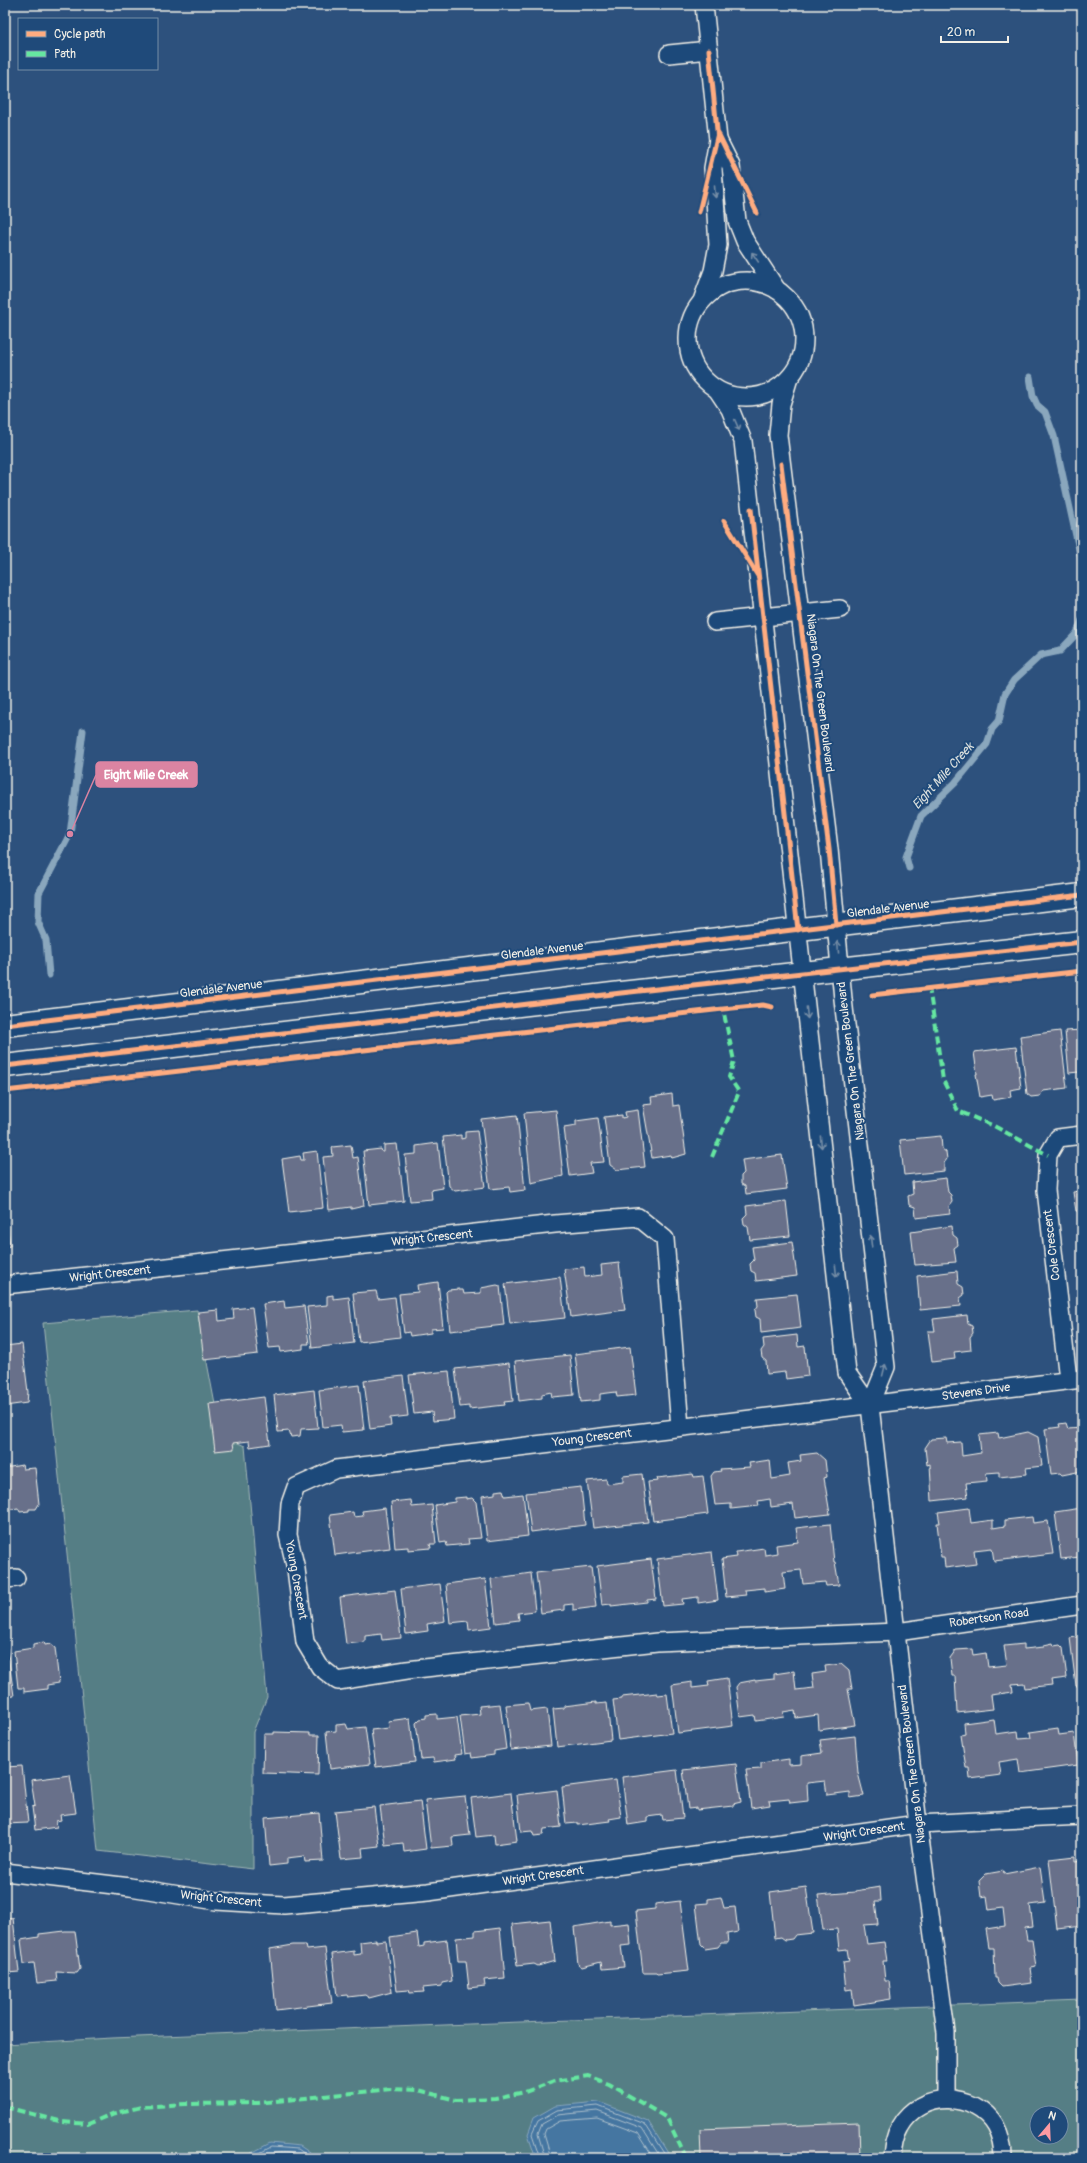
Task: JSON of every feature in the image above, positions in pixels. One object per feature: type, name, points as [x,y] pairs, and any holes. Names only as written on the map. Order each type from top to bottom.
[{"type":"main road","name":"Glendale Avenue","points":[[5,1025],[1082,895]]},
{"type":"main road","points":[[5,1066],[621,993],[840,970],[1082,942]]},
{"type":"street","points":[[704,5],[718,140],[713,168],[718,245],[713,271],[702,300],[691,318],[688,338],[691,358],[701,376],[718,391],[736,397],[754,397],[772,392],[788,381],[799,362],[804,342],[801,322],[792,304],[777,290],[745,241],[737,221],[731,166],[718,140]]},
{"type":"street","points":[[669,54],[709,50]]},
{"type":"street","points":[[702,300],[718,286],[738,281],[758,282],[777,290]]},
{"type":"street","name":"Niagara On The Green Boulevard","points":[[788,381],[781,404],[778,436],[828,841],[840,970],[886,1367],[870,1406]]},
{"type":"street","name":"Niagara On The Green Boulevard","points":[[718,391],[730,410],[744,440],[847,1373],[870,1406],[918,1824],[946,2032],[946,2099]]},
{"type":"street","points":[[716,622],[840,609]]},
{"type":"street","name":"Cole Crescent","points":[[1075,1379],[1046,1190],[1048,1156],[1058,1138],[1082,1135]]},
{"type":"street","name":"Wright Crescent","points":[[5,1285],[547,1225],[638,1218],[665,1238],[680,1427]]},
{"type":"street","name":"Stevens Drive","points":[[870,1406],[1075,1379]]},
{"type":"street","name":"Young Crescent","points":[[870,1406],[680,1427],[336,1469],[296,1487],[290,1504],[288,1535],[296,1569],[305,1642],[320,1667],[338,1681],[408,1670],[657,1642],[897,1632]]},
{"type":"street","name":"Robertson Road","points":[[897,1632],[1082,1605]]},
{"type":"street","name":"Wright Crescent","points":[[5,1872],[130,1887],[216,1901],[284,1905],[428,1892],[918,1824],[1082,1816]]},
{"type":"street","points":[[892,2158],[894,2141],[900,2124],[913,2111],[928,2102],[946,2099],[965,2101],[982,2111],[995,2125],[1002,2143],[1003,2158]]},
{"type":"green space","points":[[197,1310],[221,1436],[245,1446],[267,1697],[253,1732],[253,1869],[98,1851],[43,1323]]},
{"type":"green space","points":[[1082,2000],[1082,2158],[5,2158],[5,2044],[112,2038]]},
{"type":"water","points":[[599,2102],[648,2121],[671,2158],[536,2158],[528,2134],[534,2118],[555,2106]]},
{"type":"water","points":[[270,2143],[300,2146],[318,2158],[242,2158]]},
{"type":"building","points":[[1082,1030],[1082,1079],[1080,1079],[1079,1072],[1069,1073],[1065,1031]]},
{"type":"building","points":[[1060,1031],[1067,1088],[1043,1091],[1040,1096],[1031,1097],[1027,1094],[1020,1036]]},
{"type":"building","points":[[1016,1047],[1021,1088],[1010,1090],[1011,1097],[993,1100],[992,1095],[980,1097],[974,1052]]},
{"type":"building","points":[[672,1094],[673,1106],[679,1105],[686,1154],[672,1158],[671,1155],[652,1158],[643,1105],[652,1104],[651,1097]]},
{"type":"building","points":[[556,1110],[563,1176],[531,1183],[524,1113]]},
{"type":"building","points":[[638,1110],[645,1167],[617,1170],[610,1165],[604,1117],[622,1115],[622,1118],[626,1117],[625,1112]]},
{"type":"building","points":[[517,1115],[525,1190],[510,1192],[509,1187],[490,1189],[481,1119]]},
{"type":"building","points":[[598,1118],[604,1162],[590,1163],[592,1173],[570,1176],[564,1128],[576,1126],[576,1121]]},
{"type":"building","points":[[477,1131],[485,1187],[455,1191],[449,1186],[443,1137],[461,1135],[461,1139],[465,1138],[465,1132]]},
{"type":"building","points":[[941,1136],[942,1149],[946,1152],[947,1159],[944,1163],[944,1171],[904,1175],[900,1140]]},
{"type":"building","points":[[438,1143],[443,1188],[431,1190],[432,1199],[410,1201],[405,1155],[416,1154],[416,1146]]},
{"type":"building","points":[[397,1144],[404,1201],[369,1205],[363,1151],[381,1149],[382,1152],[384,1152],[384,1145]]},
{"type":"building","points":[[351,1145],[353,1158],[358,1157],[364,1206],[351,1209],[351,1207],[329,1210],[323,1157],[333,1156],[332,1147]]},
{"type":"building","points":[[317,1151],[323,1208],[289,1212],[282,1159],[300,1156],[301,1160],[304,1160],[303,1153]]},
{"type":"building","points":[[782,1155],[787,1189],[746,1194],[745,1186],[741,1184],[741,1176],[744,1173],[742,1160]]},
{"type":"building","points":[[946,1178],[948,1192],[951,1195],[952,1202],[949,1206],[950,1214],[916,1218],[915,1207],[909,1205],[908,1196],[913,1194],[912,1182]]},
{"type":"building","points":[[1082,1191],[1082,1211],[1076,1211],[1073,1192]]},
{"type":"building","points":[[786,1201],[790,1236],[750,1240],[748,1227],[744,1224],[743,1218],[747,1214],[746,1206]]},
{"type":"building","points":[[5,1203],[10,1246],[5,1247]]},
{"type":"building","points":[[952,1226],[953,1235],[957,1238],[958,1245],[954,1248],[956,1262],[915,1265],[911,1232]]},
{"type":"building","points":[[792,1242],[797,1276],[756,1281],[755,1273],[751,1271],[750,1264],[754,1260],[752,1247]]},
{"type":"building","points":[[619,1263],[625,1310],[571,1317],[564,1269],[584,1267],[585,1277],[602,1275],[601,1265]]},
{"type":"building","points":[[957,1271],[958,1284],[963,1287],[964,1295],[960,1298],[961,1306],[920,1310],[917,1276]]},
{"type":"building","points":[[560,1277],[565,1318],[510,1324],[505,1284]]},
{"type":"building","points":[[438,1282],[443,1328],[431,1329],[431,1333],[410,1336],[409,1332],[404,1333],[399,1294],[418,1292],[417,1285]]},
{"type":"building","points":[[497,1285],[500,1286],[504,1325],[450,1331],[446,1292],[448,1290],[463,1290],[464,1294],[481,1293],[481,1288]]},
{"type":"building","points":[[376,1291],[378,1299],[395,1297],[400,1337],[359,1342],[353,1293]]},
{"type":"building","points":[[797,1294],[801,1328],[761,1333],[760,1319],[756,1317],[755,1310],[758,1306],[757,1298]]},
{"type":"building","points":[[333,1295],[333,1299],[349,1297],[354,1343],[312,1348],[307,1307],[327,1305],[327,1296]]},
{"type":"building","points":[[284,1301],[285,1308],[304,1306],[309,1344],[303,1344],[303,1349],[281,1352],[280,1347],[269,1348],[263,1304]]},
{"type":"building","points":[[252,1307],[258,1354],[204,1360],[198,1312],[218,1310],[219,1321],[234,1319],[233,1309]]},
{"type":"building","points":[[967,1315],[968,1324],[972,1326],[973,1333],[970,1337],[971,1350],[954,1352],[955,1359],[932,1362],[928,1331],[935,1331],[933,1319]]},
{"type":"building","points":[[797,1335],[798,1347],[805,1346],[808,1376],[786,1379],[785,1372],[767,1374],[766,1361],[762,1358],[761,1351],[764,1347],[763,1339]]},
{"type":"building","points":[[22,1344],[28,1392],[27,1403],[5,1406],[5,1346]]},
{"type":"building","points":[[630,1347],[636,1395],[617,1397],[616,1392],[600,1394],[600,1400],[581,1402],[575,1354]]},
{"type":"building","points":[[570,1355],[574,1395],[552,1397],[551,1392],[542,1394],[542,1398],[519,1401],[515,1361]]},
{"type":"building","points":[[509,1363],[513,1401],[504,1402],[505,1405],[469,1409],[469,1406],[460,1407],[455,1369]]},
{"type":"building","points":[[449,1371],[454,1419],[433,1421],[432,1412],[414,1414],[409,1375]]},
{"type":"building","points":[[403,1376],[408,1416],[390,1418],[391,1426],[370,1429],[364,1381]]},
{"type":"building","points":[[359,1385],[364,1430],[342,1432],[341,1425],[323,1427],[319,1390]]},
{"type":"building","points":[[314,1390],[318,1428],[301,1429],[300,1436],[291,1437],[289,1431],[278,1432],[274,1395]]},
{"type":"building","points":[[264,1397],[270,1444],[250,1447],[249,1441],[233,1443],[234,1449],[215,1451],[209,1404]]},
{"type":"building","points":[[1066,1423],[1068,1429],[1082,1428],[1082,1471],[1062,1475],[1060,1473],[1051,1474],[1045,1429],[1060,1427],[1059,1424]]},
{"type":"building","points":[[1028,1432],[1038,1437],[1042,1466],[1026,1468],[1027,1474],[999,1477],[999,1472],[986,1473],[987,1481],[966,1483],[968,1497],[932,1501],[930,1464],[927,1465],[925,1448],[931,1439],[946,1438],[947,1443],[961,1442],[962,1456],[981,1453],[979,1435],[998,1433],[999,1438]]},
{"type":"building","points":[[817,1453],[825,1460],[827,1477],[824,1478],[830,1514],[795,1518],[793,1504],[771,1507],[770,1499],[758,1501],[759,1506],[731,1509],[731,1504],[715,1505],[711,1476],[714,1472],[721,1471],[720,1469],[750,1467],[749,1463],[770,1460],[772,1479],[790,1476],[788,1463],[801,1461],[800,1455]]},
{"type":"building","points":[[22,1465],[23,1469],[35,1468],[39,1504],[36,1509],[29,1509],[29,1511],[20,1512],[18,1508],[5,1510],[5,1468]]},
{"type":"building","points":[[642,1474],[648,1522],[593,1528],[587,1481],[606,1479],[607,1484],[623,1482],[623,1476]]},
{"type":"building","points":[[693,1474],[694,1477],[703,1476],[708,1514],[653,1521],[648,1482],[658,1481],[657,1478]]},
{"type":"building","points":[[581,1487],[585,1525],[531,1532],[526,1493]]},
{"type":"building","points":[[503,1490],[505,1496],[523,1494],[528,1536],[487,1541],[482,1496],[495,1494],[495,1491]]},
{"type":"building","points":[[466,1497],[466,1499],[472,1498],[476,1502],[481,1538],[468,1539],[469,1544],[447,1546],[446,1542],[440,1543],[435,1505],[455,1502],[455,1498]]},
{"type":"building","points":[[411,1500],[412,1507],[432,1505],[436,1544],[430,1544],[431,1548],[408,1550],[408,1547],[395,1548],[391,1502]]},
{"type":"building","points":[[385,1508],[390,1548],[335,1555],[330,1515],[353,1512],[354,1517],[363,1516],[362,1511]]},
{"type":"building","points":[[969,1508],[971,1523],[993,1520],[993,1528],[1005,1526],[1005,1520],[1032,1517],[1033,1523],[1048,1521],[1053,1554],[994,1561],[992,1548],[974,1550],[976,1564],[945,1568],[944,1557],[941,1557],[937,1523],[940,1523],[938,1512]]},
{"type":"building","points":[[1082,1508],[1082,1551],[1079,1551],[1080,1557],[1061,1559],[1055,1512]]},
{"type":"building","points":[[830,1524],[834,1562],[839,1585],[826,1586],[825,1582],[803,1584],[801,1570],[783,1572],[785,1589],[765,1592],[765,1588],[745,1590],[746,1595],[726,1597],[722,1559],[737,1557],[736,1552],[764,1548],[765,1555],[777,1553],[776,1545],[798,1542],[796,1528]]},
{"type":"building","points":[[712,1552],[718,1600],[698,1603],[698,1597],[682,1599],[683,1604],[663,1606],[657,1559]]},
{"type":"building","points":[[651,1559],[656,1599],[647,1600],[647,1602],[611,1606],[611,1604],[602,1605],[597,1566]]},
{"type":"building","points":[[591,1567],[596,1607],[573,1610],[573,1604],[564,1605],[564,1610],[541,1613],[536,1573]]},
{"type":"building","points":[[531,1573],[535,1611],[518,1613],[519,1620],[496,1623],[491,1579]]},
{"type":"building","points":[[485,1579],[491,1627],[469,1630],[468,1621],[450,1623],[446,1584]]},
{"type":"building","points":[[440,1584],[445,1621],[427,1624],[428,1631],[406,1634],[401,1589]]},
{"type":"building","points":[[395,1590],[401,1638],[382,1640],[381,1634],[365,1636],[365,1642],[346,1644],[340,1597]]},
{"type":"building","points":[[1082,1636],[1082,1685],[1076,1686],[1070,1638]]},
{"type":"building","points":[[44,1642],[45,1645],[50,1644],[55,1648],[59,1683],[47,1685],[47,1689],[24,1692],[24,1688],[18,1688],[14,1651],[33,1648],[33,1644]]},
{"type":"building","points":[[1053,1643],[1054,1646],[1060,1645],[1063,1648],[1067,1678],[1051,1680],[1052,1685],[1025,1688],[1024,1683],[1012,1684],[1013,1692],[991,1695],[993,1709],[957,1713],[955,1676],[952,1676],[950,1658],[956,1650],[972,1649],[973,1655],[986,1653],[988,1667],[1007,1665],[1004,1646],[1024,1644],[1024,1649],[1044,1647],[1044,1645]]},
{"type":"building","points":[[7,1648],[14,1696],[5,1697],[5,1649]]},
{"type":"building","points":[[841,1664],[849,1671],[852,1689],[848,1689],[855,1725],[819,1730],[818,1715],[796,1718],[795,1710],[783,1712],[784,1717],[756,1721],[755,1715],[740,1717],[736,1687],[739,1683],[774,1679],[774,1674],[794,1671],[796,1690],[814,1688],[812,1674],[826,1672],[825,1666]]},
{"type":"building","points":[[727,1678],[733,1726],[678,1733],[672,1685],[692,1682],[692,1688],[709,1686],[708,1681]]},
{"type":"building","points":[[657,1693],[658,1695],[667,1694],[672,1733],[618,1740],[613,1700],[622,1699],[622,1697]]},
{"type":"building","points":[[596,1702],[596,1704],[607,1703],[611,1740],[557,1747],[553,1709]]},
{"type":"building","points":[[528,1703],[530,1711],[547,1709],[551,1746],[511,1750],[506,1705]]},
{"type":"building","points":[[500,1704],[506,1749],[494,1751],[494,1755],[472,1758],[471,1753],[465,1754],[460,1716],[480,1714],[479,1706]]},
{"type":"building","points":[[437,1714],[437,1719],[457,1717],[462,1754],[455,1755],[456,1759],[434,1762],[433,1758],[421,1759],[416,1723],[420,1719],[426,1718],[426,1715]]},
{"type":"building","points":[[410,1718],[415,1762],[376,1767],[371,1730],[389,1728],[388,1721]]},
{"type":"building","points":[[994,1719],[996,1734],[1018,1731],[1019,1739],[1031,1738],[1030,1732],[1058,1728],[1059,1735],[1074,1733],[1078,1765],[1020,1773],[1018,1759],[999,1762],[1001,1775],[970,1779],[969,1768],[966,1768],[961,1735],[965,1734],[964,1723]]},
{"type":"building","points":[[346,1724],[348,1729],[365,1727],[370,1764],[330,1769],[326,1732],[336,1731],[336,1725]]},
{"type":"building","points":[[274,1732],[310,1733],[310,1735],[319,1735],[318,1775],[263,1773],[264,1734],[274,1734]]},
{"type":"building","points":[[855,1736],[858,1773],[864,1796],[850,1798],[850,1792],[827,1795],[825,1781],[807,1783],[808,1801],[790,1803],[789,1799],[769,1801],[770,1805],[751,1808],[746,1770],[761,1769],[761,1763],[789,1759],[789,1765],[801,1764],[801,1756],[822,1753],[820,1740]]},
{"type":"building","points":[[736,1764],[741,1802],[733,1804],[733,1806],[697,1810],[697,1808],[688,1809],[683,1770]]},
{"type":"building","points":[[22,1766],[28,1823],[5,1824],[5,1767]]},
{"type":"building","points":[[677,1770],[683,1818],[663,1820],[662,1815],[647,1817],[647,1822],[628,1825],[622,1777]]},
{"type":"building","points":[[70,1775],[76,1813],[60,1815],[61,1820],[56,1821],[57,1827],[35,1830],[32,1807],[35,1806],[31,1780]]},
{"type":"building","points":[[616,1780],[621,1817],[609,1819],[610,1821],[578,1825],[578,1823],[566,1824],[562,1787]]},
{"type":"building","points":[[557,1790],[561,1827],[544,1829],[543,1835],[534,1836],[532,1831],[521,1832],[517,1795]]},
{"type":"building","points":[[511,1793],[517,1841],[495,1844],[494,1835],[476,1837],[471,1798]]},
{"type":"building","points":[[465,1796],[470,1835],[452,1837],[453,1846],[431,1848],[425,1800]]},
{"type":"building","points":[[420,1801],[426,1849],[404,1852],[403,1843],[385,1845],[380,1806]]},
{"type":"building","points":[[374,1807],[379,1846],[362,1848],[363,1857],[341,1859],[335,1811]]},
{"type":"building","points":[[319,1813],[323,1861],[305,1862],[304,1856],[287,1858],[287,1864],[269,1866],[265,1818]]},
{"type":"building","points":[[1075,1856],[1075,1861],[1082,1860],[1082,1926],[1057,1929],[1049,1859]]},
{"type":"building","points":[[1040,1867],[1045,1903],[1030,1905],[1033,1927],[1025,1928],[1027,1940],[1032,1940],[1036,1967],[1030,1968],[1032,1983],[1002,1987],[998,1983],[997,1978],[995,1978],[994,1948],[989,1948],[986,1929],[1005,1926],[1003,1908],[989,1910],[987,1896],[981,1897],[979,1881],[986,1874],[1003,1871],[1004,1874]]},
{"type":"building","points":[[806,1887],[813,1933],[795,1935],[792,1939],[785,1940],[781,1937],[775,1938],[770,1892]]},
{"type":"building","points":[[880,1887],[881,1901],[875,1901],[878,1924],[864,1925],[867,1944],[884,1942],[887,1961],[883,1961],[885,1981],[889,1981],[891,1999],[854,2005],[852,1989],[846,1990],[843,1962],[849,1961],[847,1949],[839,1950],[837,1929],[823,1930],[818,1895],[855,1892]]},
{"type":"building","points":[[721,1897],[724,1908],[735,1907],[738,1932],[727,1934],[728,1943],[721,1943],[718,1947],[705,1949],[701,1945],[696,1904],[708,1903],[708,1899]]},
{"type":"building","points":[[680,1901],[689,1971],[657,1974],[643,1973],[636,1911],[655,1909],[655,1904]]},
{"type":"building","points":[[13,1918],[19,1972],[7,1973],[5,1975],[5,1919]]},
{"type":"building","points":[[550,1920],[555,1961],[538,1966],[534,1964],[517,1966],[512,1924]]},
{"type":"building","points":[[610,1921],[610,1925],[629,1923],[631,1945],[621,1946],[624,1967],[602,1969],[601,1962],[582,1967],[578,1964],[574,1927]]},
{"type":"building","points":[[500,1928],[505,1978],[484,1980],[485,1986],[469,1988],[466,1961],[458,1961],[456,1938],[475,1936],[475,1931]]},
{"type":"building","points":[[75,1931],[80,1969],[77,1973],[56,1972],[57,1981],[37,1983],[34,1963],[24,1964],[21,1940],[39,1937],[39,1934]]},
{"type":"building","points":[[417,1933],[419,1947],[424,1946],[424,1943],[447,1940],[452,1981],[442,1983],[442,1986],[423,1988],[424,1992],[410,1993],[409,1990],[397,1991],[390,1937]]},
{"type":"building","points":[[376,1940],[376,1942],[386,1941],[392,1992],[369,1998],[365,1995],[348,1997],[347,1995],[337,1996],[332,1954],[354,1951],[354,1955],[361,1954],[360,1942]]},
{"type":"building","points":[[293,1945],[306,1945],[307,1950],[325,1948],[332,2003],[276,2010],[270,1949]]},
{"type":"building","points":[[859,2123],[860,2158],[701,2158],[700,2129]]},
{"type":"waterway","points":[[1030,377],[1033,396],[1037,405],[1045,412],[1054,436],[1082,563],[1082,575]]},
{"type":"waterway","name":"Eight Mile Creek","points":[[909,868],[906,857],[921,816],[955,783],[987,744],[992,729],[999,721],[1005,694],[1014,680],[1041,655],[1060,651],[1077,633],[1082,620]]},
{"type":"waterway","name":"Eight Mile Creek","points":[[49,975],[46,940],[38,922],[39,893],[70,834],[83,731]]},
{"type":"marked path","points":[[929,987],[943,1080],[958,1111],[994,1126],[1048,1155]]},
{"type":"marked path","points":[[712,1157],[739,1092],[729,1077],[734,1061],[723,1009]]},
{"type":"marked path","points":[[5,2107],[63,2122],[88,2124],[112,2114],[141,2107],[185,2104],[258,2103],[391,2089],[418,2090],[456,2100],[495,2098],[525,2092],[555,2081],[588,2076],[609,2084],[667,2118],[686,2158]]},
{"type":"cycle path","points":[[709,50],[718,140]]},
{"type":"cycle path","points":[[718,133],[757,213]]},
{"type":"cycle path","points":[[699,212],[718,133]]},
{"type":"cycle path","points":[[781,464],[829,849],[836,925]]},
{"type":"cycle path","points":[[751,509],[798,930]]},
{"type":"cycle path","points":[[724,521],[758,576]]},
{"type":"cycle path","points":[[5,1025],[1082,895]]},
{"type":"cycle path","points":[[5,1066],[621,993],[1082,942]]},
{"type":"cycle path","points":[[872,995],[1082,971]]},
{"type":"cycle path","points":[[5,1091],[723,1009],[763,1005],[772,1007]]},
{"type":"place","name":"Eight Mile Creek","points":[[70,834]]}]
